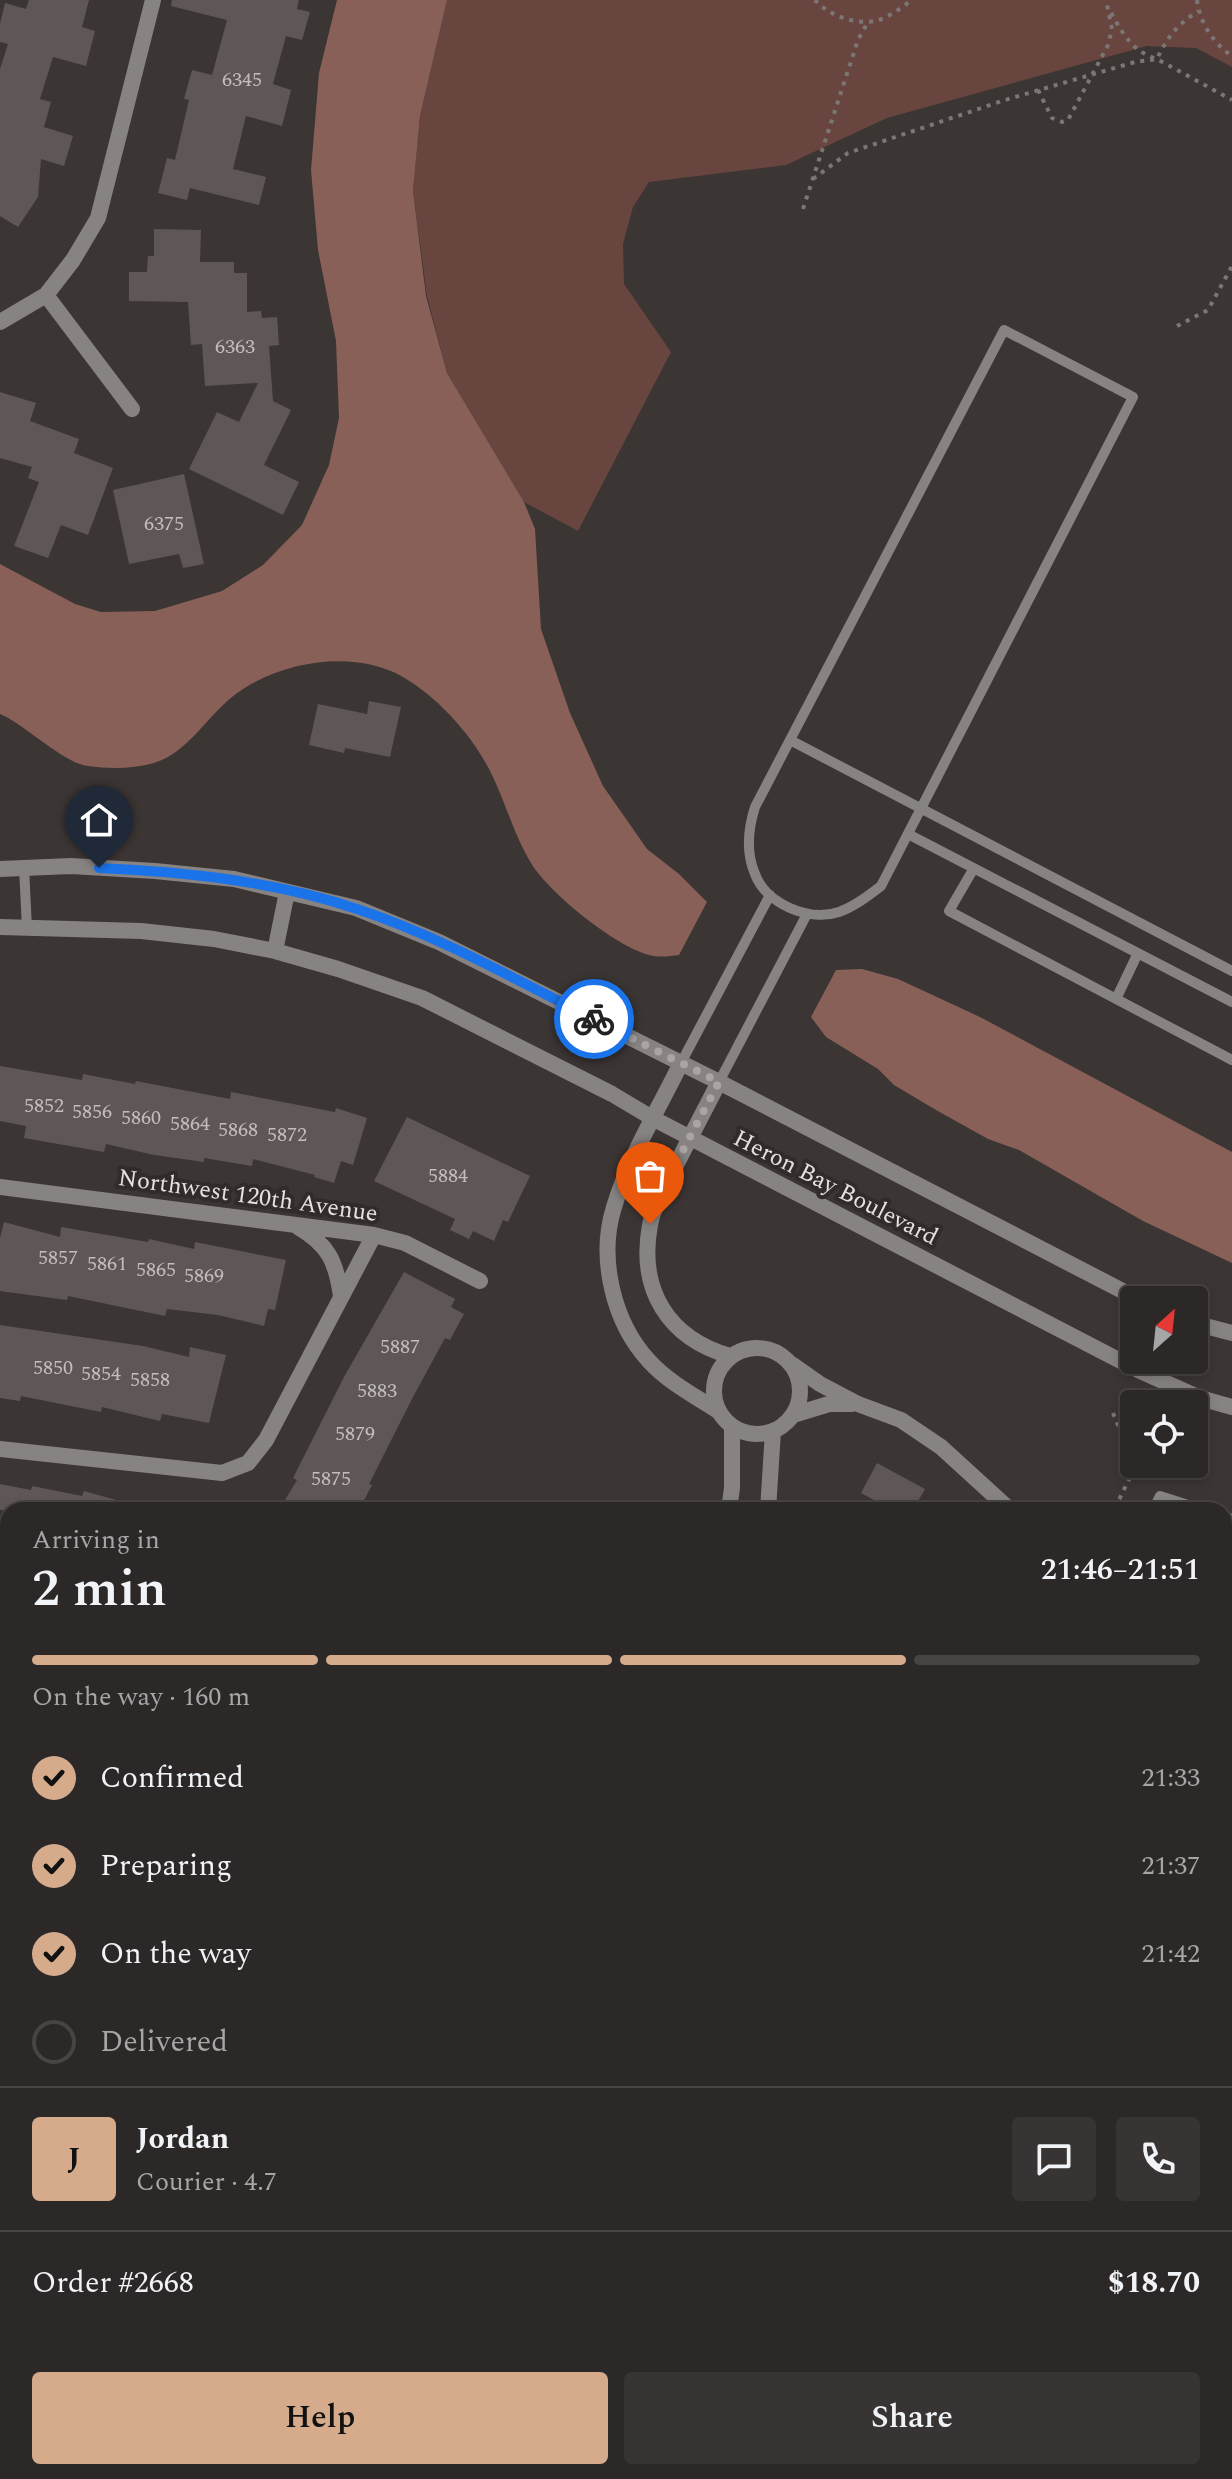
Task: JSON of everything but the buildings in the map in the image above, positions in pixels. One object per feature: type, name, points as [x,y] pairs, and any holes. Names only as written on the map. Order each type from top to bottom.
[{"type":"street","points":[[0,322],[46,295],[73,260],[98,218],[153,0]]},
{"type":"street","points":[[46,295],[132,409]]},
{"type":"street","name":"Heron Bay Boulevard","points":[[0,869],[155,871],[234,879],[356,908],[439,942],[719,1082],[1120,1290]]},
{"type":"street","points":[[275,951],[287,892]]},
{"type":"street","name":"Heron Bay Boulevard","points":[[0,927],[141,931],[214,939],[275,951],[422,998],[612,1094],[690,1138],[1138,1370],[1200,1398],[1232,1407]]},
{"type":"street","points":[[681,1063],[629,1168],[613,1209],[608,1243],[611,1286],[617,1310],[628,1333],[649,1362],[718,1411],[732,1426],[745,1432],[759,1434],[773,1431],[793,1415],[829,1404],[858,1404]]},
{"type":"street","points":[[719,1082],[664,1186],[650,1224],[648,1256],[653,1287],[662,1311],[681,1334],[709,1350],[730,1356]]},
{"type":"street","name":"Northwest 120th Avenue","points":[[0,1187],[374,1235],[405,1243],[480,1281]]},
{"type":"street","points":[[293,1224],[315,1237],[330,1254],[338,1273],[341,1296]]},
{"type":"street","points":[[0,1449],[222,1473],[248,1463],[266,1440],[374,1235]]},
{"type":"street","points":[[1208,1327],[1232,1333]]},
{"type":"street","points":[[718,1411],[713,1388],[721,1365],[742,1350],[755,1347],[769,1349],[820,1384],[858,1404],[901,1420],[941,1447],[1001,1502]]},
{"type":"street","points":[[791,1364],[798,1376],[800,1389],[793,1415]]},
{"type":"street","points":[[730,1502],[732,1426]]},
{"type":"street","points":[[769,1502],[773,1431]]},
{"type":"lane","points":[[1004,330],[1133,397],[881,886],[859,903],[836,913],[807,914],[788,907],[770,895],[755,877],[749,854],[750,821],[790,740],[1004,330]]},
{"type":"lane","points":[[790,740],[1232,971]]},
{"type":"lane","points":[[908,834],[1232,1002]]},
{"type":"lane","points":[[24,867],[27,929]]},
{"type":"lane","points":[[974,868],[949,911],[1232,1060]]},
{"type":"lane","points":[[681,1063],[770,895]]},
{"type":"lane","points":[[719,1082],[807,914]]},
{"type":"lane","points":[[1116,999],[1138,953]]},
{"type":"lane","points":[[1157,1502],[1160,1496],[1179,1502]]},
{"type":"path","points":[[815,0],[831,13],[868,22],[880,20],[912,0]]},
{"type":"path","points":[[1104,0],[1123,34],[1141,54],[1157,59],[1232,100]]},
{"type":"path","points":[[1197,0],[1198,11],[1217,44],[1232,56]]},
{"type":"path","points":[[1038,90],[1052,118],[1062,122],[1068,120],[1094,74],[1112,29],[1107,7]]},
{"type":"path","points":[[1157,59],[1169,35],[1198,11]]},
{"type":"path","points":[[803,209],[858,40],[868,22]]},
{"type":"path","points":[[813,179],[848,153],[1038,90],[1135,62],[1157,59]]},
{"type":"path","points":[[1177,326],[1208,310],[1232,266]]},
{"type":"path","points":[[1113,1413],[1135,1467],[1118,1502]]},
{"type":"shaded area","points":[[337,0],[447,0],[420,116],[413,191],[426,296],[447,373],[524,502],[535,529],[541,629],[570,713],[603,786],[647,849],[679,874],[707,902],[679,955],[657,956],[635,950],[601,930],[552,889],[525,852],[492,775],[476,747],[430,696],[403,677],[383,668],[338,661],[315,663],[270,675],[232,697],[186,743],[166,758],[138,766],[104,768],[78,763],[0,714],[0,564],[75,604],[101,612],[155,611],[222,591],[263,565],[302,525],[329,465],[339,418],[336,341],[318,250],[311,170],[319,73]]},
{"type":"shaded area","points":[[447,0],[1232,0],[1232,67],[1196,48],[1147,46],[887,118],[786,165],[649,182],[633,207],[623,244],[624,284],[671,352],[578,531],[524,502],[447,373],[427,296],[413,191],[420,116]]},
{"type":"shaded area","points":[[862,969],[898,979],[980,1017],[1232,1152],[1232,1263],[1143,1221],[1019,1150],[988,1139],[894,1085],[878,1069],[826,1037],[811,1017],[836,970]]},
{"type":"way so far","points":[[594,1019],[719,1082],[664,1186],[650,1224]]},
{"type":"route","points":[[99,868],[234,879],[356,908],[439,942],[594,1019]]}]
